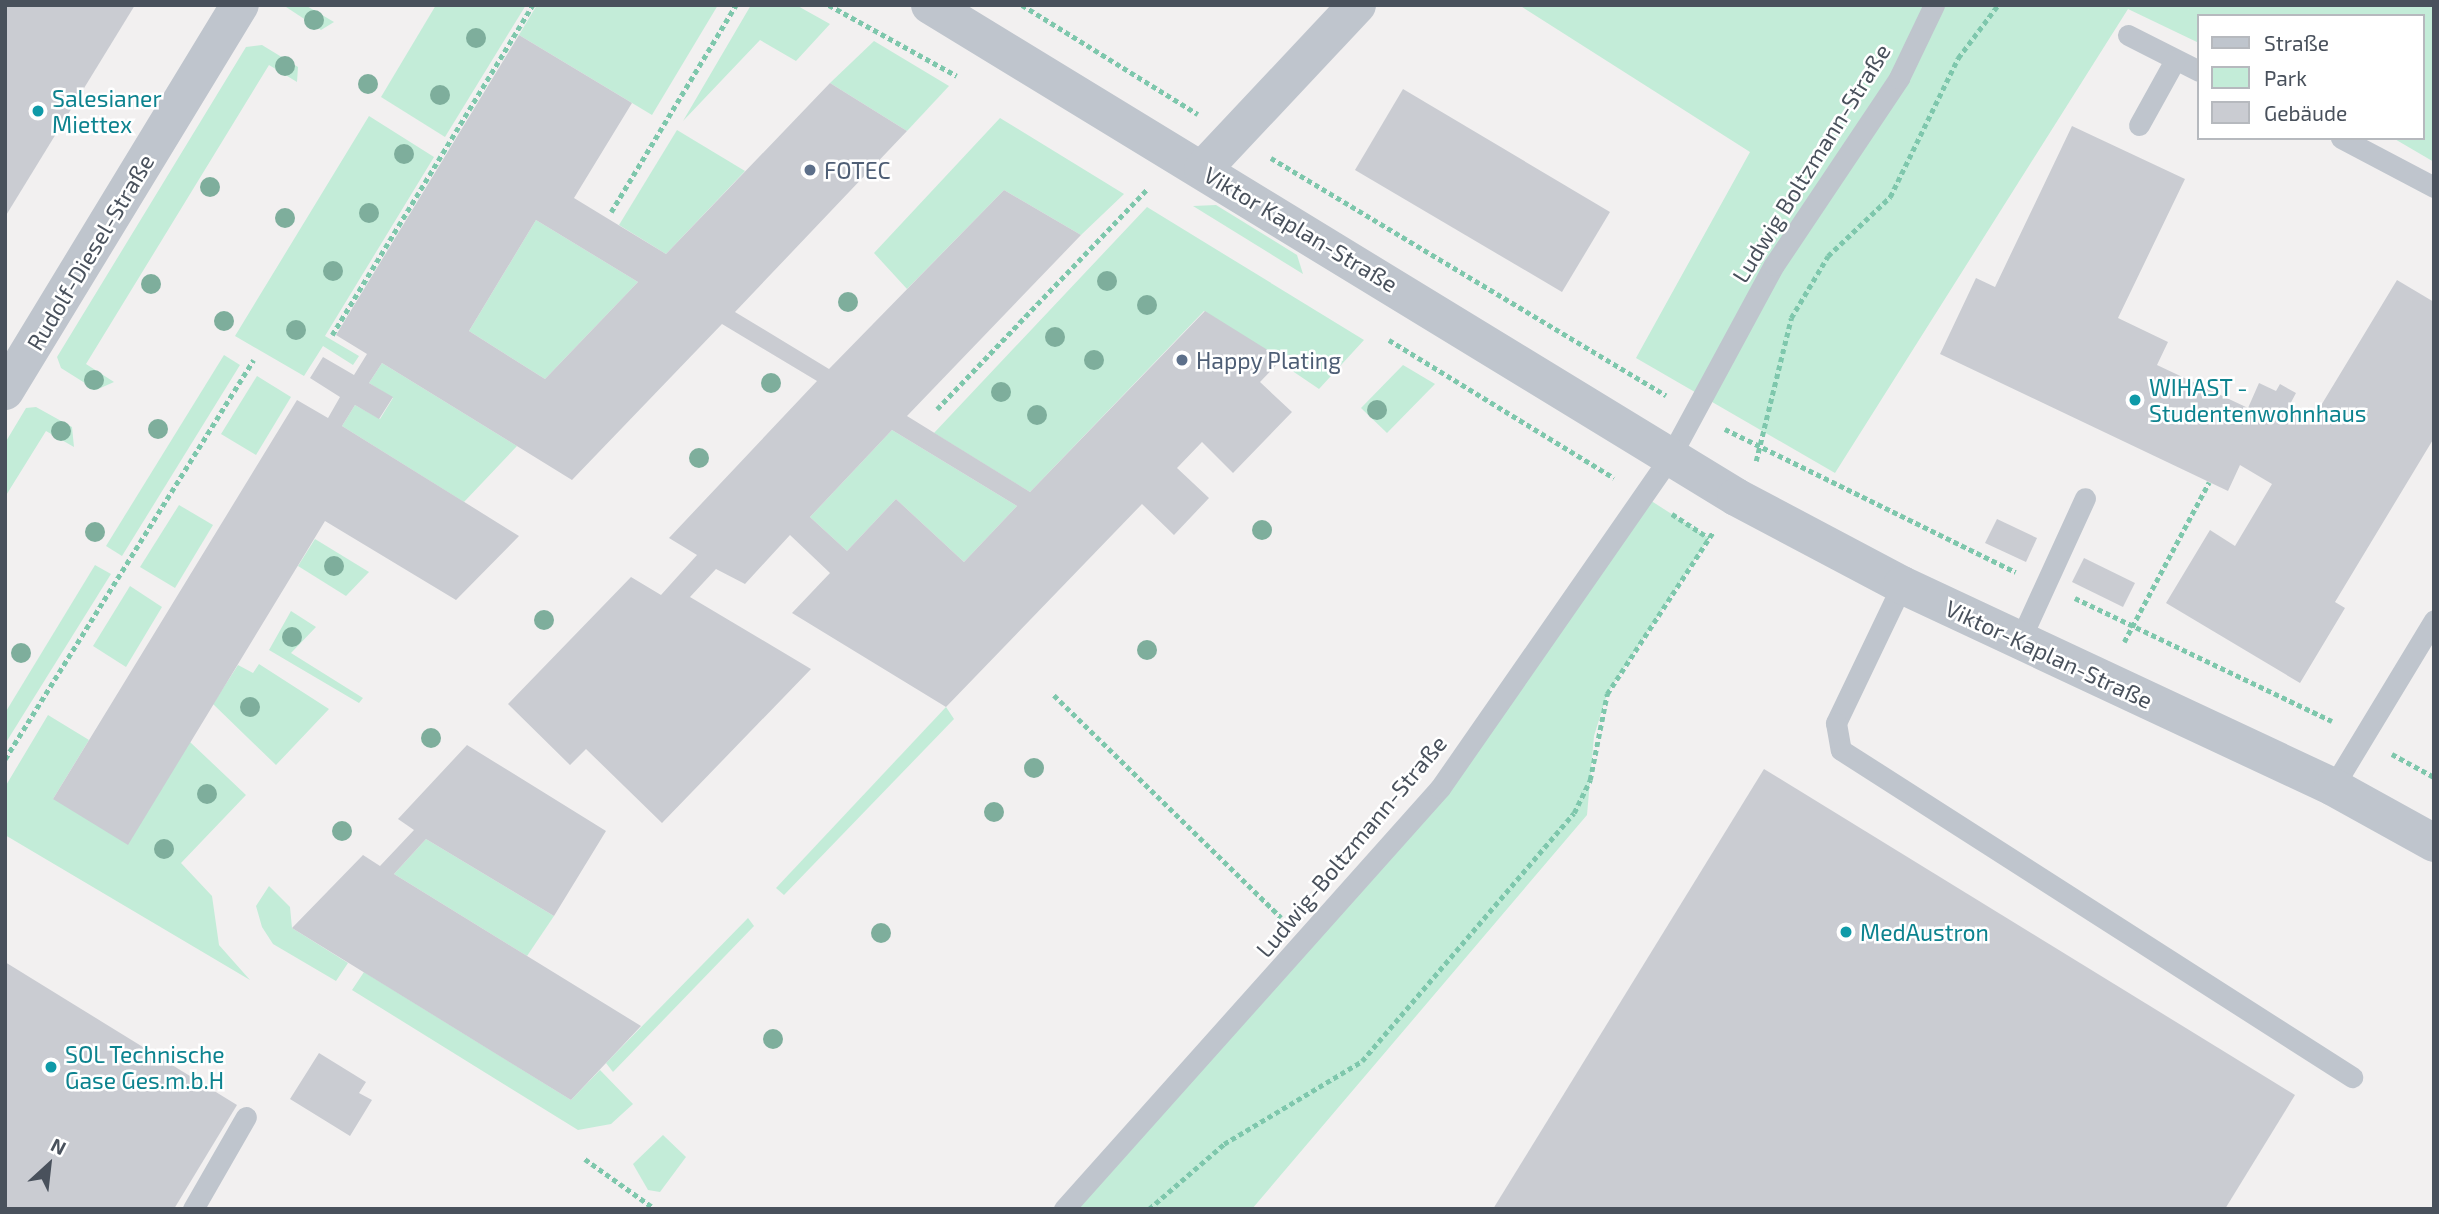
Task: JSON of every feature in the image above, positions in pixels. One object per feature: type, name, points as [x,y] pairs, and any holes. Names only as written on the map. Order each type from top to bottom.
[{"type":"street","name":"Rudolf-Diesel-Straße","points":[[5,391],[240,5]]},
{"type":"street","name":"Viktor Kaplan-Straße","points":[[930,5],[1203,169],[1670,457]]},
{"type":"street","points":[[1203,169],[1232,135],[1357,5]]},
{"type":"street","name":"Viktor-Kaplan-Straße","points":[[1670,457],[1736,497],[1902,585],[2333,787],[2434,843]]},
{"type":"lane","name":"Ludwig Boltzmann-Straße","points":[[1670,457],[1696,414],[1774,265],[1899,78],[1934,5]]},
{"type":"lane","points":[[2127,35],[2198,71]]},
{"type":"lane","points":[[2139,125],[2175,60]]},
{"type":"lane","points":[[2345,140],[2434,187]]},
{"type":"lane","name":"Ludwig-Boltzmann-Straße","points":[[1064,1209],[1307,942],[1440,788],[1670,457]]},
{"type":"lane","points":[[2020,640],[2085,498]]},
{"type":"lane","points":[[1902,585],[1836,723],[1841,750],[2351,1077]]},
{"type":"lane","points":[[2333,787],[2434,620]]},
{"type":"lane","points":[[193,1209],[246,1117]]},
{"type":"path","points":[[332,335],[533,5]]},
{"type":"path","points":[[611,212],[736,5]]},
{"type":"path","points":[[829,5],[967,82]]},
{"type":"path","points":[[1022,5],[1232,135],[1696,414],[1763,449],[2363,737],[2434,778]]},
{"type":"path","points":[[1149,1209],[1224,1144],[1362,1061],[1565,823],[1590,780],[1607,694],[1736,497],[1763,449],[1791,318],[1828,256],[1891,197],[1958,58],[1998,5]]},
{"type":"path","points":[[1135,183],[1158,197]]},
{"type":"path","points":[[937,409],[1146,190]]},
{"type":"path","points":[[1381,335],[1709,538]]},
{"type":"path","points":[[5,759],[253,359]]},
{"type":"path","points":[[2106,681],[2132,625],[2209,482]]},
{"type":"path","points":[[1054,695],[1307,942]]},
{"type":"path","points":[[585,1159],[655,1209]]},
{"type":"green space","points":[[283,5],[305,5],[334,22],[321,30]]},
{"type":"green space","points":[[436,5],[526,5],[445,137],[381,97]]},
{"type":"green space","points":[[537,5],[718,5],[652,115],[519,35]]},
{"type":"green space","points":[[751,5],[796,5],[830,24],[796,61],[760,40],[683,121]]},
{"type":"green space","points":[[1519,5],[2434,5],[2434,162],[2396,140],[2425,140],[2425,14],[2198,14],[2198,43],[2128,9],[1835,473],[1636,358],[1750,152]]},
{"type":"green space","points":[[874,41],[949,86],[907,131],[830,83]]},
{"type":"green space","points":[[262,45],[298,67],[297,82],[269,65],[86,364],[114,382],[96,390],[61,368],[57,357],[246,47]]},
{"type":"green space","points":[[369,116],[434,157],[325,336],[359,356],[353,365],[323,346],[304,376],[235,336]]},
{"type":"green space","points":[[1000,118],[1124,194],[1081,235],[1004,190],[907,289],[874,253]]},
{"type":"green space","points":[[677,130],[745,171],[666,254],[619,225]]},
{"type":"green space","points":[[1216,205],[1297,255],[1303,274],[1193,206]]},
{"type":"green space","points":[[1147,207],[1364,340],[1319,389],[1204,311],[1030,492],[934,433]]},
{"type":"green space","points":[[536,220],[638,282],[545,379],[469,331]]},
{"type":"green space","points":[[224,355],[240,365],[122,556],[106,546]]},
{"type":"green space","points":[[382,363],[517,446],[464,502],[342,426],[355,405],[380,419],[393,398],[369,383]]},
{"type":"green space","points":[[1403,365],[1435,384],[1387,433],[1361,408]]},
{"type":"green space","points":[[257,376],[291,397],[256,455],[221,434]]},
{"type":"green space","points":[[36,407],[72,427],[74,447],[46,431],[5,497],[5,443],[26,408]]},
{"type":"green space","points":[[892,430],[1017,506],[964,562],[896,499],[847,551],[810,517]]},
{"type":"green space","points":[[1642,495],[1709,538],[1607,694],[1594,736],[1587,815],[1252,1209],[1072,1209],[1440,788]]},
{"type":"green space","points":[[179,505],[213,525],[175,588],[140,567]]},
{"type":"green space","points":[[315,539],[369,572],[346,596],[298,566]]},
{"type":"green space","points":[[95,565],[111,574],[5,744],[5,713]]},
{"type":"green space","points":[[130,586],[162,607],[126,667],[93,646]]},
{"type":"green space","points":[[291,611],[316,627],[291,653],[363,698],[359,703],[269,650]]},
{"type":"green space","points":[[259,664],[329,709],[276,765],[213,704],[238,665],[253,673]]},
{"type":"green space","points":[[946,707],[954,719],[784,895],[776,888]]},
{"type":"green space","points":[[48,715],[89,740],[53,799],[190,742],[246,795],[181,863],[212,896],[219,945],[250,980],[5,835],[5,787]]},
{"type":"green space","points":[[426,839],[554,916],[527,956],[394,874]]},
{"type":"green space","points":[[269,886],[290,907],[292,928],[348,963],[336,981],[273,944],[262,927],[256,906]]},
{"type":"green space","points":[[748,918],[754,926],[613,1072],[606,1063]]},
{"type":"green space","points":[[364,972],[571,1100],[600,1070],[633,1104],[611,1124],[578,1130],[352,990]]},
{"type":"green space","points":[[663,1135],[686,1157],[660,1192],[648,1190],[633,1164]]},
{"type":"building","name":"Salesianer Miettex","points":[[5,5],[135,5],[5,217]]},
{"type":"building","points":[[519,35],[632,103],[574,198],[666,254],[830,83],[907,131],[735,312],[829,369],[1004,190],[1081,235],[907,416],[1030,492],[1205,311],[1282,359],[1260,382],[1292,412],[1233,473],[1202,442],[1177,468],[1209,498],[1174,535],[1142,504],[946,707],[792,613],[830,573],[790,535],[745,584],[716,569],[690,597],[811,669],[662,823],[586,749],[570,765],[508,704],[631,577],[661,595],[697,555],[669,538],[817,381],[722,324],[572,480],[382,363],[369,383],[393,397],[379,419],[355,405],[342,426],[519,536],[456,600],[325,521],[128,845],[53,799],[297,400],[328,418],[340,397],[310,378],[323,357],[354,375],[367,354],[336,335]],"holes":[[[536,220],[638,282],[545,379],[469,331]],[[892,430],[1017,506],[964,562],[896,499],[847,551],[810,517]]]},
{"type":"building","points":[[1403,89],[1610,212],[1562,292],[1355,170]]},
{"type":"building","name":"WIHAST - Studentenwohnhaus","points":[[2072,126],[2185,179],[2118,318],[2168,342],[2157,365],[2248,408],[2259,383],[2276,391],[2280,384],[2296,393],[2288,408],[2311,422],[2397,280],[2434,302],[2434,438],[2335,602],[2345,608],[2300,683],[2166,603],[2210,530],[2235,546],[2272,484],[2240,465],[2228,491],[1940,354],[1976,278],[1995,287]]},
{"type":"building","points":[[1997,519],[2037,538],[2026,562],[1985,543]]},
{"type":"building","points":[[2084,558],[2135,583],[2123,607],[2072,582]]},
{"type":"building","points":[[467,745],[606,831],[554,916],[426,839],[394,874],[641,1026],[571,1100],[292,928],[363,855],[380,866],[414,830],[398,819]]},
{"type":"building","name":"MedAustron","points":[[1764,769],[2295,1095],[2225,1209],[1493,1209]]},
{"type":"building","name":"SOL Technische Gase Ges.m.b.H","points":[[5,962],[237,1105],[174,1209],[5,1209]]},
{"type":"building","points":[[319,1053],[366,1082],[359,1093],[372,1100],[350,1136],[290,1099]]},
{"type":"place","name":"Salesianer Miettex","points":[[38,111]]},
{"type":"place","name":"FOTEC","points":[[810,170]]},
{"type":"place","name":"Happy Plating","points":[[1182,360]]},
{"type":"place","name":"WIHAST - Studentenwohnhaus","points":[[2135,400]]},
{"type":"place","name":"MedAustron","points":[[1846,932]]},
{"type":"place","name":"SOL Technische Gase Ges.m.b.H","points":[[51,1067]]}]
